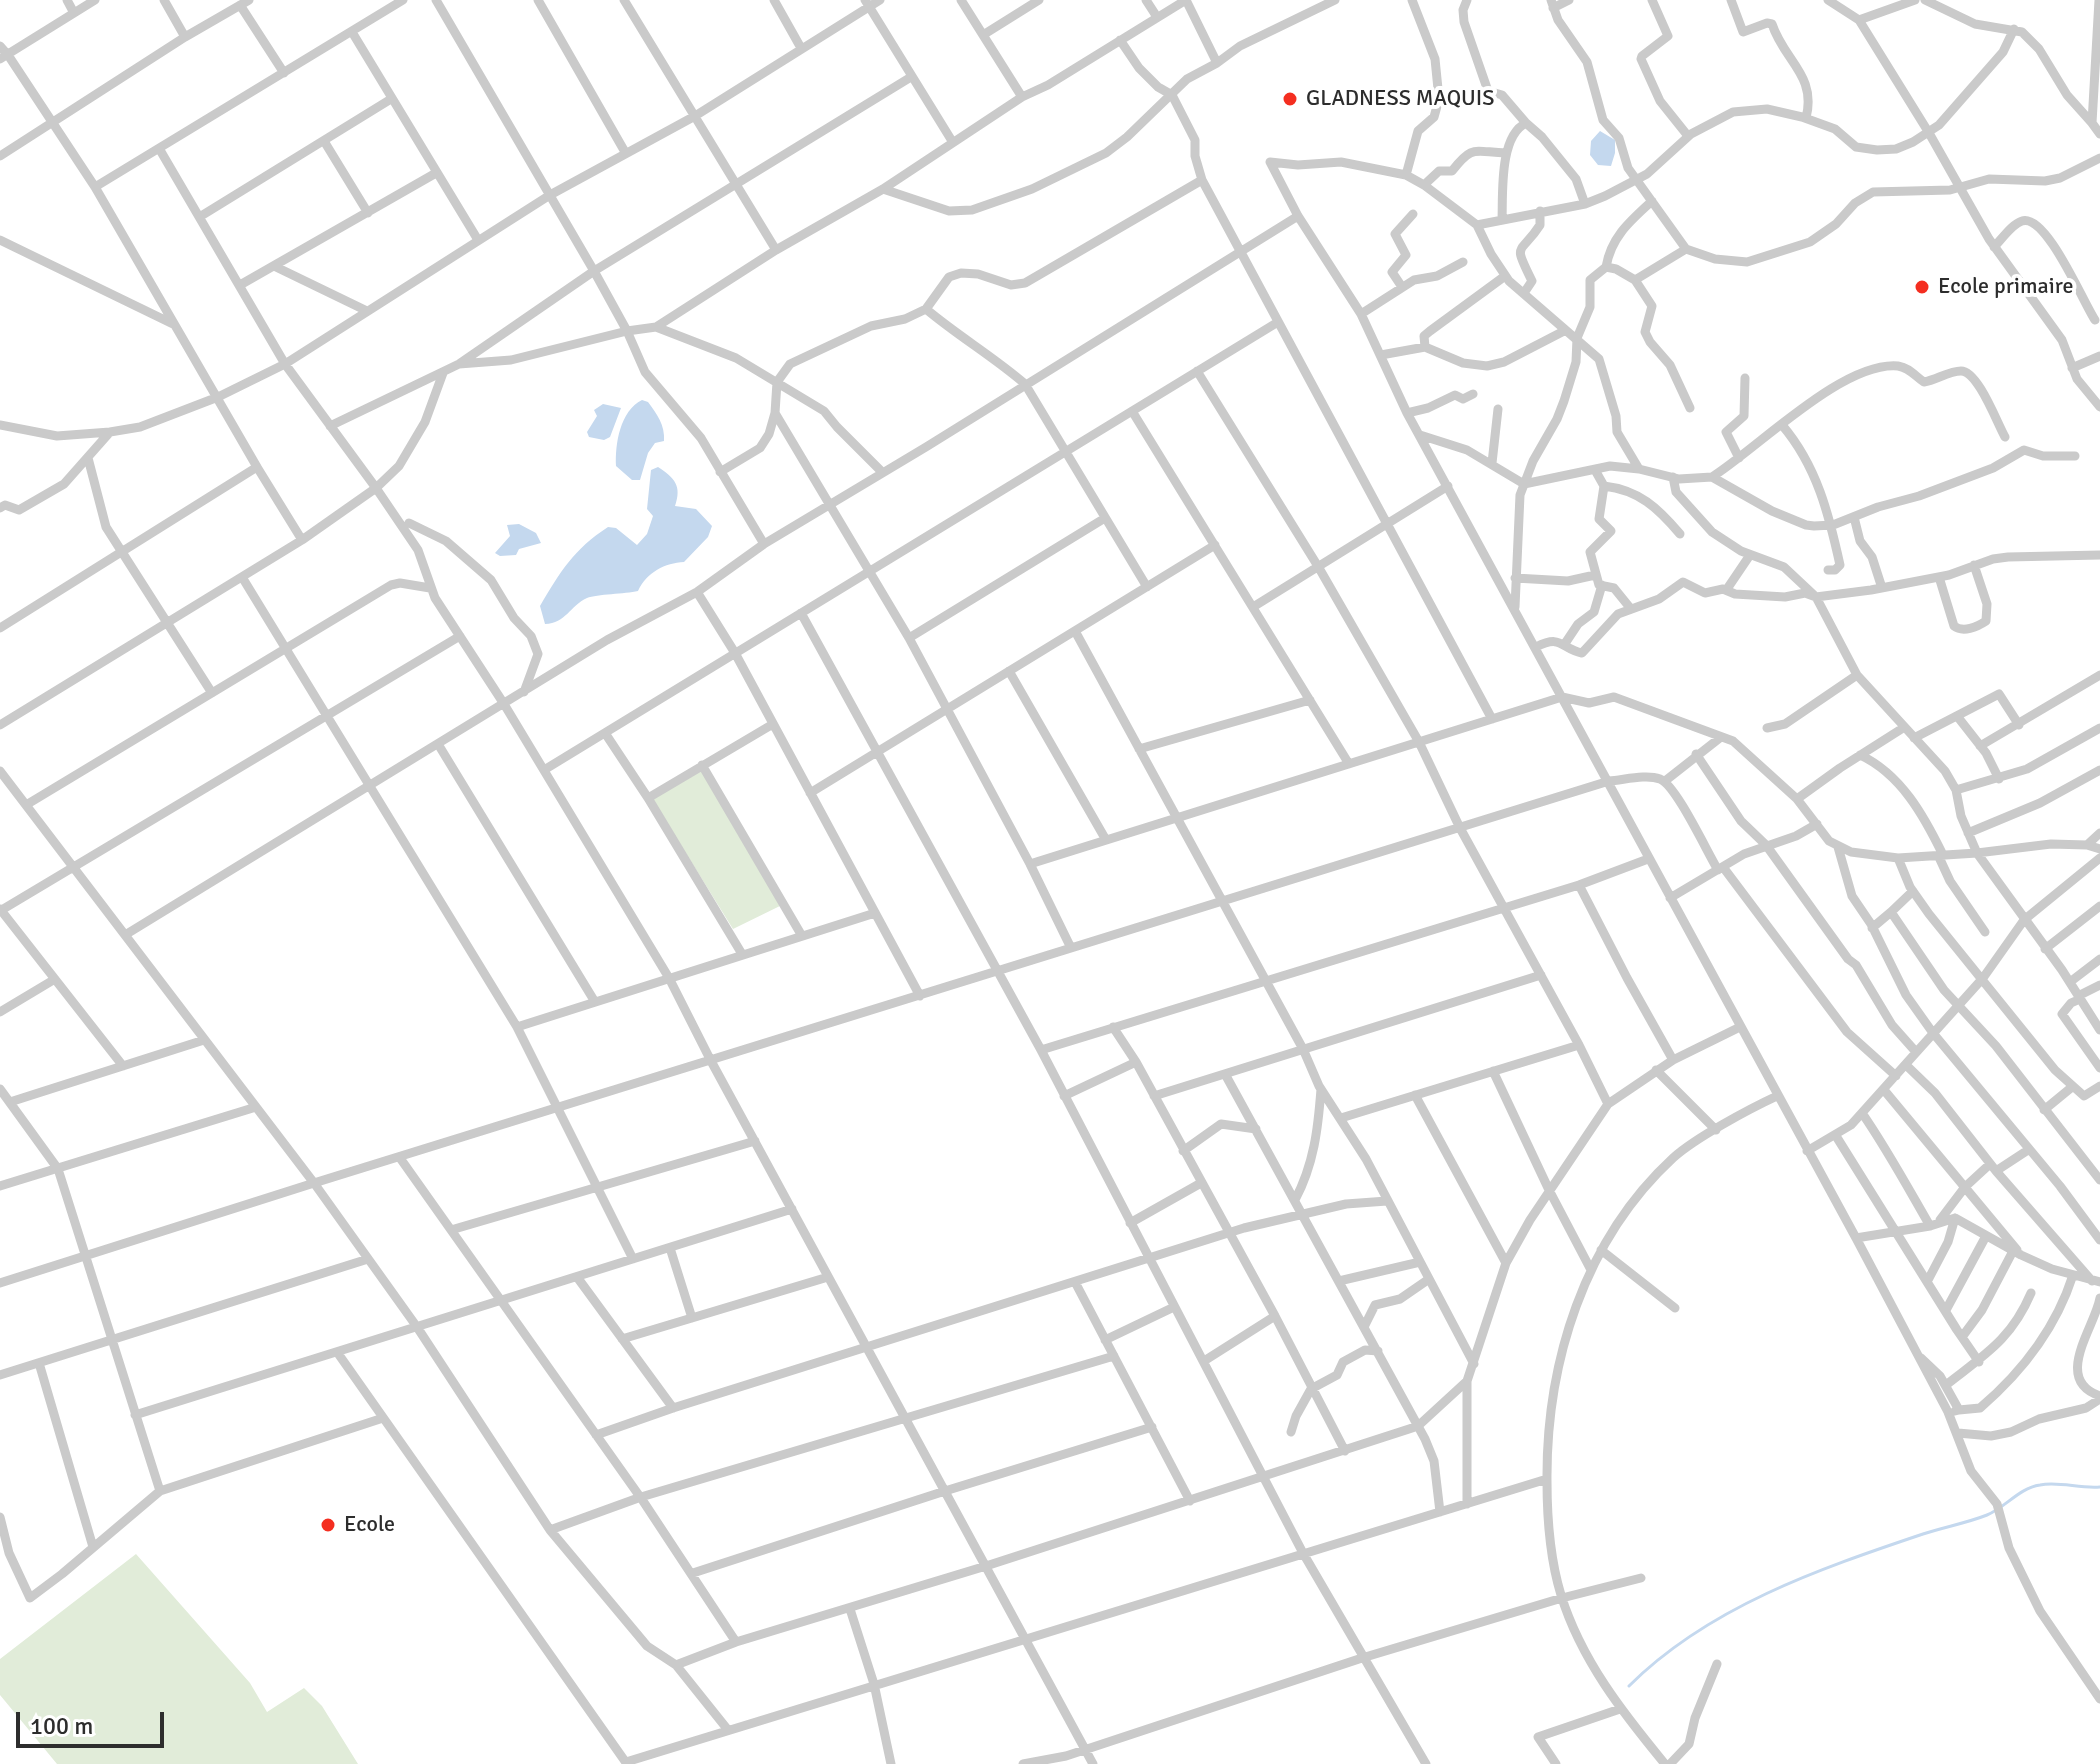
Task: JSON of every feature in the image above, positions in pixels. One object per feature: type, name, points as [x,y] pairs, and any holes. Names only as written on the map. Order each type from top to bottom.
[{"type":"street","points":[[67,0],[74,13]]},
{"type":"street","points":[[4,57],[95,0]]},
{"type":"street","points":[[164,0],[185,37]]},
{"type":"street","points":[[95,187],[403,0]]},
{"type":"street","points":[[436,0],[594,271],[627,331],[645,372],[685,416],[764,544]]},
{"type":"street","points":[[624,0],[776,250]]},
{"type":"street","points":[[774,0],[801,48]]},
{"type":"street","points":[[0,425],[57,436],[110,432],[140,427],[218,397],[285,364],[550,195],[695,116],[867,3],[880,0]]},
{"type":"street","points":[[961,0],[1022,97]]},
{"type":"street","points":[[983,35],[1039,0]]},
{"type":"street","points":[[1146,0],[1157,17]]},
{"type":"street","points":[[459,364],[511,360],[627,331],[656,327],[776,250],[883,189],[1022,97],[1048,85],[1186,0],[1217,63]]},
{"type":"street","points":[[883,189],[949,211],[972,210],[1032,189],[1106,153],[1187,79],[1240,46],[1335,0]]},
{"type":"street","points":[[1406,175],[1418,131],[1434,117],[1439,99],[1435,59],[1412,0]]},
{"type":"street","points":[[1467,0],[1463,10],[1464,22],[1488,91],[1502,95],[1542,137],[1576,179],[1585,204]]},
{"type":"street","points":[[1569,0],[1552,4],[1587,62],[1603,120],[1619,138],[1625,161],[1686,249],[1715,259],[1747,262],[1810,242],[1836,224],[1849,207],[1873,192],[1960,188],[1989,179],[2045,181],[2060,178],[2100,158]]},
{"type":"street","points":[[1652,0],[1668,36],[1641,59],[1660,101],[1688,136]]},
{"type":"street","points":[[1731,0],[1743,32],[1772,24],[1775,36],[1806,85],[1810,97],[1806,118]]},
{"type":"street","points":[[1828,0],[1859,20],[1929,133],[1994,247],[2062,340],[2077,379],[2100,407]]},
{"type":"street","points":[[1859,20],[1915,0]]},
{"type":"street","points":[[1925,0],[1975,24],[2022,32],[2039,49],[2067,95],[2100,134]]},
{"type":"street","points":[[2092,123],[2099,0]]},
{"type":"street","points":[[543,2],[625,152]]},
{"type":"street","points":[[0,156],[185,37],[245,3],[284,73]]},
{"type":"street","points":[[867,3],[952,141]]},
{"type":"street","points":[[1477,225],[1585,204],[1637,181],[1688,136],[1716,119],[1742,110],[1767,109],[1806,118],[1835,129],[1861,149],[1896,149],[1929,133],[1970,92],[2003,52],[2014,29]]},
{"type":"street","points":[[352,32],[478,240]]},
{"type":"street","points":[[1120,40],[1149,78],[1172,95],[1195,140],[1195,156],[1202,180],[1492,719]]},
{"type":"street","points":[[0,46],[4,57],[95,187],[302,540]]},
{"type":"street","points":[[330,426],[459,364],[594,271],[911,77]]},
{"type":"street","points":[[201,216],[391,99]]},
{"type":"street","points":[[1502,220],[1506,153],[1514,130],[1526,123]]},
{"type":"street","points":[[324,141],[368,213]]},
{"type":"street","points":[[160,150],[285,364],[418,550],[430,588],[504,704],[669,978],[711,1061],[1093,1764]]},
{"type":"street","points":[[1424,185],[1439,171],[1452,171],[1469,151],[1506,153]]},
{"type":"street","points":[[1639,469],[1617,432],[1616,416],[1601,364],[1577,338],[1564,331],[1536,301],[1505,276],[1477,225],[1406,175],[1341,162],[1298,165],[1270,162],[1298,216],[1361,314],[1407,413],[1856,1238],[1948,1412],[1971,1471],[1997,1504],[2009,1548],[2040,1611],[2100,1699]]},
{"type":"street","points":[[240,285],[436,173]]},
{"type":"street","points":[[720,472],[760,448],[769,434],[775,413],[777,382],[790,364],[871,326],[905,319],[926,309],[949,277],[961,273],[978,274],[1011,285],[1025,283],[1202,180]]},
{"type":"street","points":[[1515,610],[1518,507],[1524,484],[1564,401],[1576,362],[1577,338],[1590,307],[1590,280],[1606,267],[1612,242],[1626,224],[1652,201]]},
{"type":"street","points":[[1524,293],[1532,281],[1520,259],[1522,245],[1540,225],[1540,211]]},
{"type":"street","points":[[1402,287],[1392,272],[1406,255],[1395,234],[1413,214]]},
{"type":"street","points":[[125,935],[607,640],[697,592],[764,544],[1298,216]]},
{"type":"street","points":[[1994,247],[2020,221],[2035,223],[2056,246],[2078,293],[2095,320]]},
{"type":"street","points":[[0,240],[173,324]]},
{"type":"street","points":[[1635,280],[1686,249]]},
{"type":"street","points":[[1361,314],[1414,280],[1437,276],[1463,262]]},
{"type":"street","points":[[274,266],[367,311]]},
{"type":"street","points":[[1606,267],[1635,280],[1652,306],[1645,332],[1670,365],[1690,408]]},
{"type":"street","points":[[1425,347],[1424,336],[1505,276]]},
{"type":"street","points":[[926,309],[1025,384],[1147,587]]},
{"type":"street","points":[[544,770],[1278,322]]},
{"type":"street","points":[[656,327],[736,358],[824,411],[882,472]]},
{"type":"street","points":[[1381,355],[1425,347],[1463,363],[1487,366],[1504,362],[1564,331]]},
{"type":"street","points":[[2072,368],[2100,356]]},
{"type":"street","points":[[1420,435],[1467,450],[1524,484],[1610,466],[1690,479],[1712,477],[1809,401],[1852,378],[1901,366],[1924,382],[1959,371],[1970,375],[1978,383],[2005,437]]},
{"type":"street","points":[[1197,371],[1319,568],[1419,742],[1460,828],[1608,1104]]},
{"type":"street","points":[[0,725],[302,540],[376,488],[399,466],[425,422],[443,373]]},
{"type":"street","points":[[1739,458],[1726,432],[1744,416],[1745,378]]},
{"type":"street","points":[[1407,413],[1428,408],[1455,395],[1463,399],[1473,394]]},
{"type":"street","points":[[1492,463],[1498,409]]},
{"type":"street","points":[[1132,411],[1349,764]]},
{"type":"street","points":[[775,413],[909,638],[1030,864],[1071,948]]},
{"type":"street","points":[[1782,425],[1810,466],[1833,525],[1840,565],[1835,570],[1828,570]]},
{"type":"street","points":[[0,508],[5,505],[19,510],[64,484],[110,432]]},
{"type":"street","points":[[1712,477],[1751,501],[1798,522],[1833,525],[1993,468],[2024,450],[2043,456],[2075,456]]},
{"type":"street","points":[[88,458],[104,520],[121,552],[212,693]]},
{"type":"street","points":[[0,628],[257,467]]},
{"type":"street","points":[[1595,470],[1604,486],[1599,518],[1611,531],[1590,552],[1595,575],[1598,584],[1614,588],[1631,609]]},
{"type":"street","points":[[1673,477],[1676,492],[1712,532],[1750,555],[1784,567],[1816,597],[1857,675],[1945,771],[1956,790],[1961,816],[1977,853],[2070,982],[2100,1030]]},
{"type":"street","points":[[1253,607],[1448,486]]},
{"type":"street","points":[[1604,486],[1623,488],[1648,500],[1680,534]]},
{"type":"street","points":[[1854,517],[1860,541],[1872,557],[1882,588]]},
{"type":"street","points":[[909,638],[1105,518]]},
{"type":"street","points":[[409,523],[446,541],[491,580],[514,618],[531,636],[538,654],[524,692]]},
{"type":"street","points":[[810,793],[1215,545]]},
{"type":"street","points":[[1727,589],[1750,555]]},
{"type":"street","points":[[1536,647],[1550,640],[1582,653],[1618,614],[1659,599],[1683,582],[1705,593],[1727,589],[1735,594],[1785,597],[1805,593],[1816,597],[1939,577],[1993,559],[2026,555],[2100,555]]},
{"type":"street","points":[[1939,577],[1954,626],[1962,629],[1975,627],[1986,621],[1987,604],[1974,565]]},
{"type":"street","points":[[1515,578],[1568,581],[1595,575]]},
{"type":"street","points":[[242,577],[517,1027],[633,1259]]},
{"type":"street","points":[[26,805],[391,585],[400,583],[430,588]]},
{"type":"street","points":[[1564,645],[1578,624],[1594,612],[1602,585]]},
{"type":"street","points":[[697,592],[735,653],[920,996]]},
{"type":"street","points":[[801,613],[1041,1050],[1303,1553],[1426,1764]]},
{"type":"street","points":[[1075,631],[1303,1049],[1321,1089],[1341,1118],[1474,1364]]},
{"type":"street","points":[[123,1066],[0,910],[460,636]]},
{"type":"street","points":[[1009,671],[1106,840]]},
{"type":"street","points":[[1767,728],[1785,724],[1857,675]]},
{"type":"street","points":[[1980,746],[2100,675]]},
{"type":"street","points":[[1914,738],[2000,694],[2019,725]]},
{"type":"street","points":[[1030,864],[1562,697],[1589,703],[1614,697],[1742,747],[1797,799],[1838,847],[1852,896],[1872,928],[1895,977],[1933,1033],[2060,1186],[2100,1240]]},
{"type":"street","points":[[1139,749],[1310,700]]},
{"type":"street","points":[[1957,716],[1980,746],[1999,779]]},
{"type":"street","points":[[648,798],[773,724]]},
{"type":"street","points":[[1797,799],[1903,728]]},
{"type":"street","points":[[1956,790],[2027,769],[2100,728]]},
{"type":"street","points":[[605,733],[742,954]]},
{"type":"street","points":[[1665,781],[1721,737]]},
{"type":"street","points":[[438,744],[595,1002]]},
{"type":"street","points":[[1696,754],[1747,829],[1766,845],[1848,959],[1856,965],[1892,1025],[1916,1052]]},
{"type":"street","points":[[1860,755],[1876,762],[1900,785],[1940,855],[1950,881],[1985,932]]},
{"type":"street","points":[[702,765],[802,936]]},
{"type":"street","points":[[1968,833],[2052,798],[2100,770]]},
{"type":"street","points":[[0,771],[314,1183],[417,1327],[550,1530],[647,1646],[676,1665],[728,1730]]},
{"type":"street","points":[[0,1283],[1609,781],[1653,777],[1665,781],[1721,868],[1847,1032],[1896,1076]]},
{"type":"street","points":[[1670,898],[1744,854],[1796,836],[1817,824]]},
{"type":"street","points":[[2087,845],[2100,833]]},
{"type":"street","points":[[1838,847],[1865,856],[1898,858],[2051,844],[2087,845],[2100,849]]},
{"type":"street","points":[[1898,858],[1913,891],[2055,1070],[2084,1096],[2100,1086]]},
{"type":"street","points":[[1807,1151],[1836,1136],[1862,1113],[1983,978],[2024,920],[2100,858]]},
{"type":"street","points":[[1041,1050],[1579,885],[1648,859]]},
{"type":"street","points":[[1579,885],[1673,1060]]},
{"type":"street","points":[[1872,928],[1913,891]]},
{"type":"street","points":[[2045,949],[2100,906]]},
{"type":"street","points":[[1891,912],[1944,990],[1996,1046],[2100,1180]]},
{"type":"street","points":[[517,1027],[875,913]]},
{"type":"street","points":[[2070,982],[2100,959]]},
{"type":"street","points":[[1154,1096],[1541,975]]},
{"type":"street","points":[[0,1012],[55,979]]},
{"type":"street","points":[[2100,985],[2071,1003],[2062,1014],[2100,1068]]},
{"type":"street","points":[[1113,1027],[1136,1062],[1230,1233],[1345,1451]]},
{"type":"street","points":[[1467,1504],[1467,1381],[1506,1263],[1549,1190],[1608,1104],[1673,1060],[1740,1027]]},
{"type":"street","points":[[10,1102],[204,1040]]},
{"type":"street","points":[[1341,1118],[1579,1045]]},
{"type":"street","points":[[1064,1096],[1136,1062]]},
{"type":"street","points":[[1906,1065],[1935,1093],[1993,1168],[2096,1281]]},
{"type":"street","points":[[1656,1070],[1716,1130]]},
{"type":"street","points":[[1493,1071],[1591,1270]]},
{"type":"street","points":[[1225,1074],[1418,1426],[1434,1461],[1440,1512]]},
{"type":"street","points":[[2044,1110],[2072,1087]]},
{"type":"street","points":[[0,1089],[58,1169],[160,1491]]},
{"type":"street","points":[[1295,1200],[1313,1158],[1321,1089]]},
{"type":"street","points":[[1884,1090],[2017,1253]]},
{"type":"street","points":[[1415,1095],[1506,1263]]},
{"type":"street","points":[[1717,1664],[1695,1718],[1689,1744],[1668,1764],[1620,1709],[1577,1636],[1562,1598],[1547,1518],[1553,1384],[1566,1336],[1591,1270],[1636,1197],[1675,1156],[1777,1096]]},
{"type":"street","points":[[0,1186],[256,1107]]},
{"type":"street","points":[[1862,1113],[1887,1150],[1902,1181],[1935,1223]]},
{"type":"street","points":[[1183,1151],[1221,1124],[1256,1129]]},
{"type":"street","points":[[1836,1136],[1979,1362]]},
{"type":"street","points":[[451,1230],[755,1141]]},
{"type":"street","points":[[1935,1223],[1965,1187],[2028,1150]]},
{"type":"street","points":[[400,1158],[641,1497],[736,1642]]},
{"type":"street","points":[[1130,1223],[1201,1183]]},
{"type":"street","points":[[596,1435],[1230,1233],[1346,1204],[1387,1201]]},
{"type":"street","points":[[135,1415],[792,1209]]},
{"type":"street","points":[[1856,1238],[1955,1218],[2017,1253],[2096,1281]]},
{"type":"street","points":[[1927,1282],[1948,1242],[1955,1218]]},
{"type":"street","points":[[1946,1310],[1986,1236]]},
{"type":"street","points":[[670,1248],[692,1318]]},
{"type":"street","points":[[1601,1250],[1675,1308]]},
{"type":"street","points":[[1962,1337],[2017,1253]]},
{"type":"street","points":[[0,1375],[368,1259]]},
{"type":"street","points":[[1339,1281],[1420,1262]]},
{"type":"street","points":[[1948,1412],[1977,1409],[1983,1405],[2033,1353],[2058,1314],[2073,1275]]},
{"type":"street","points":[[577,1277],[673,1408]]},
{"type":"street","points":[[622,1339],[828,1277]]},
{"type":"street","points":[[1364,1327],[1375,1305],[1400,1299],[1429,1279]]},
{"type":"street","points":[[1075,1282],[1190,1501]]},
{"type":"street","points":[[1946,1385],[1979,1362],[2005,1336],[2031,1293]]},
{"type":"street","points":[[2100,1298],[2077,1358],[2082,1381],[2091,1393],[2100,1397]]},
{"type":"street","points":[[1105,1340],[1174,1307]]},
{"type":"street","points":[[1204,1361],[1275,1316]]},
{"type":"street","points":[[1291,1432],[1311,1389],[1337,1375],[1343,1362],[1365,1350],[1378,1351]]},
{"type":"street","points":[[337,1352],[626,1763],[874,1684],[1547,1479]]},
{"type":"street","points":[[1915,1352],[1946,1385],[1959,1410]]},
{"type":"street","points":[[550,1530],[641,1497],[1114,1356]]},
{"type":"street","points":[[39,1363],[93,1547]]},
{"type":"street","points":[[676,1665],[736,1642],[986,1566],[1418,1426],[1467,1381]]},
{"type":"street","points":[[1958,1433],[1991,1436],[2011,1432],[2039,1419],[2078,1411],[2100,1397]]},
{"type":"street","points":[[0,1517],[9,1553],[30,1598],[160,1491],[383,1418]]},
{"type":"street","points":[[693,1573],[1152,1427]]},
{"type":"street","points":[[1023,1764],[1085,1750],[1362,1658],[1562,1598],[1641,1578]]},
{"type":"street","points":[[850,1609],[874,1684],[891,1764]]},
{"type":"street","points":[[1556,1764],[1538,1737],[1620,1709]]},
{"type":"green space","points":[[706,764],[784,904],[733,929],[651,797]]},
{"type":"green space","points":[[136,1554],[250,1683],[267,1712],[304,1688],[322,1706],[358,1764],[57,1764],[0,1695],[0,1659]]},
{"type":"water","points":[[1600,131],[1615,140],[1611,166],[1598,165],[1590,155],[1591,141]]},
{"type":"water","points":[[642,400],[648,402],[657,415],[664,441],[655,443],[648,453],[640,480],[632,480],[616,466],[617,448],[624,420]]},
{"type":"water","points":[[603,404],[621,408],[610,437],[604,440],[589,437],[587,432],[597,416],[594,410]]},
{"type":"water","points":[[658,467],[676,483],[678,493],[675,506],[696,509],[712,526],[708,537],[684,562],[663,567],[652,574],[638,591],[587,598],[558,621],[545,624],[540,606],[561,572],[586,544],[608,527],[616,528],[637,545],[647,534],[653,516],[647,509],[651,470]]},
{"type":"water","points":[[519,524],[536,533],[541,543],[519,549],[516,555],[500,556],[495,553],[510,536],[507,525]]},
{"type":"waterway","points":[[1629,1686],[1660,1658],[1729,1612],[1805,1577],[1923,1534],[1987,1515],[2032,1487],[2047,1484],[2100,1487]]},
{"type":"place","name":"GLADNESS MAQUIS","points":[[1290,99]]},
{"type":"place","name":"Ecole primaire","points":[[1922,287]]},
{"type":"place","name":"Ecole","points":[[328,1525]]}]
